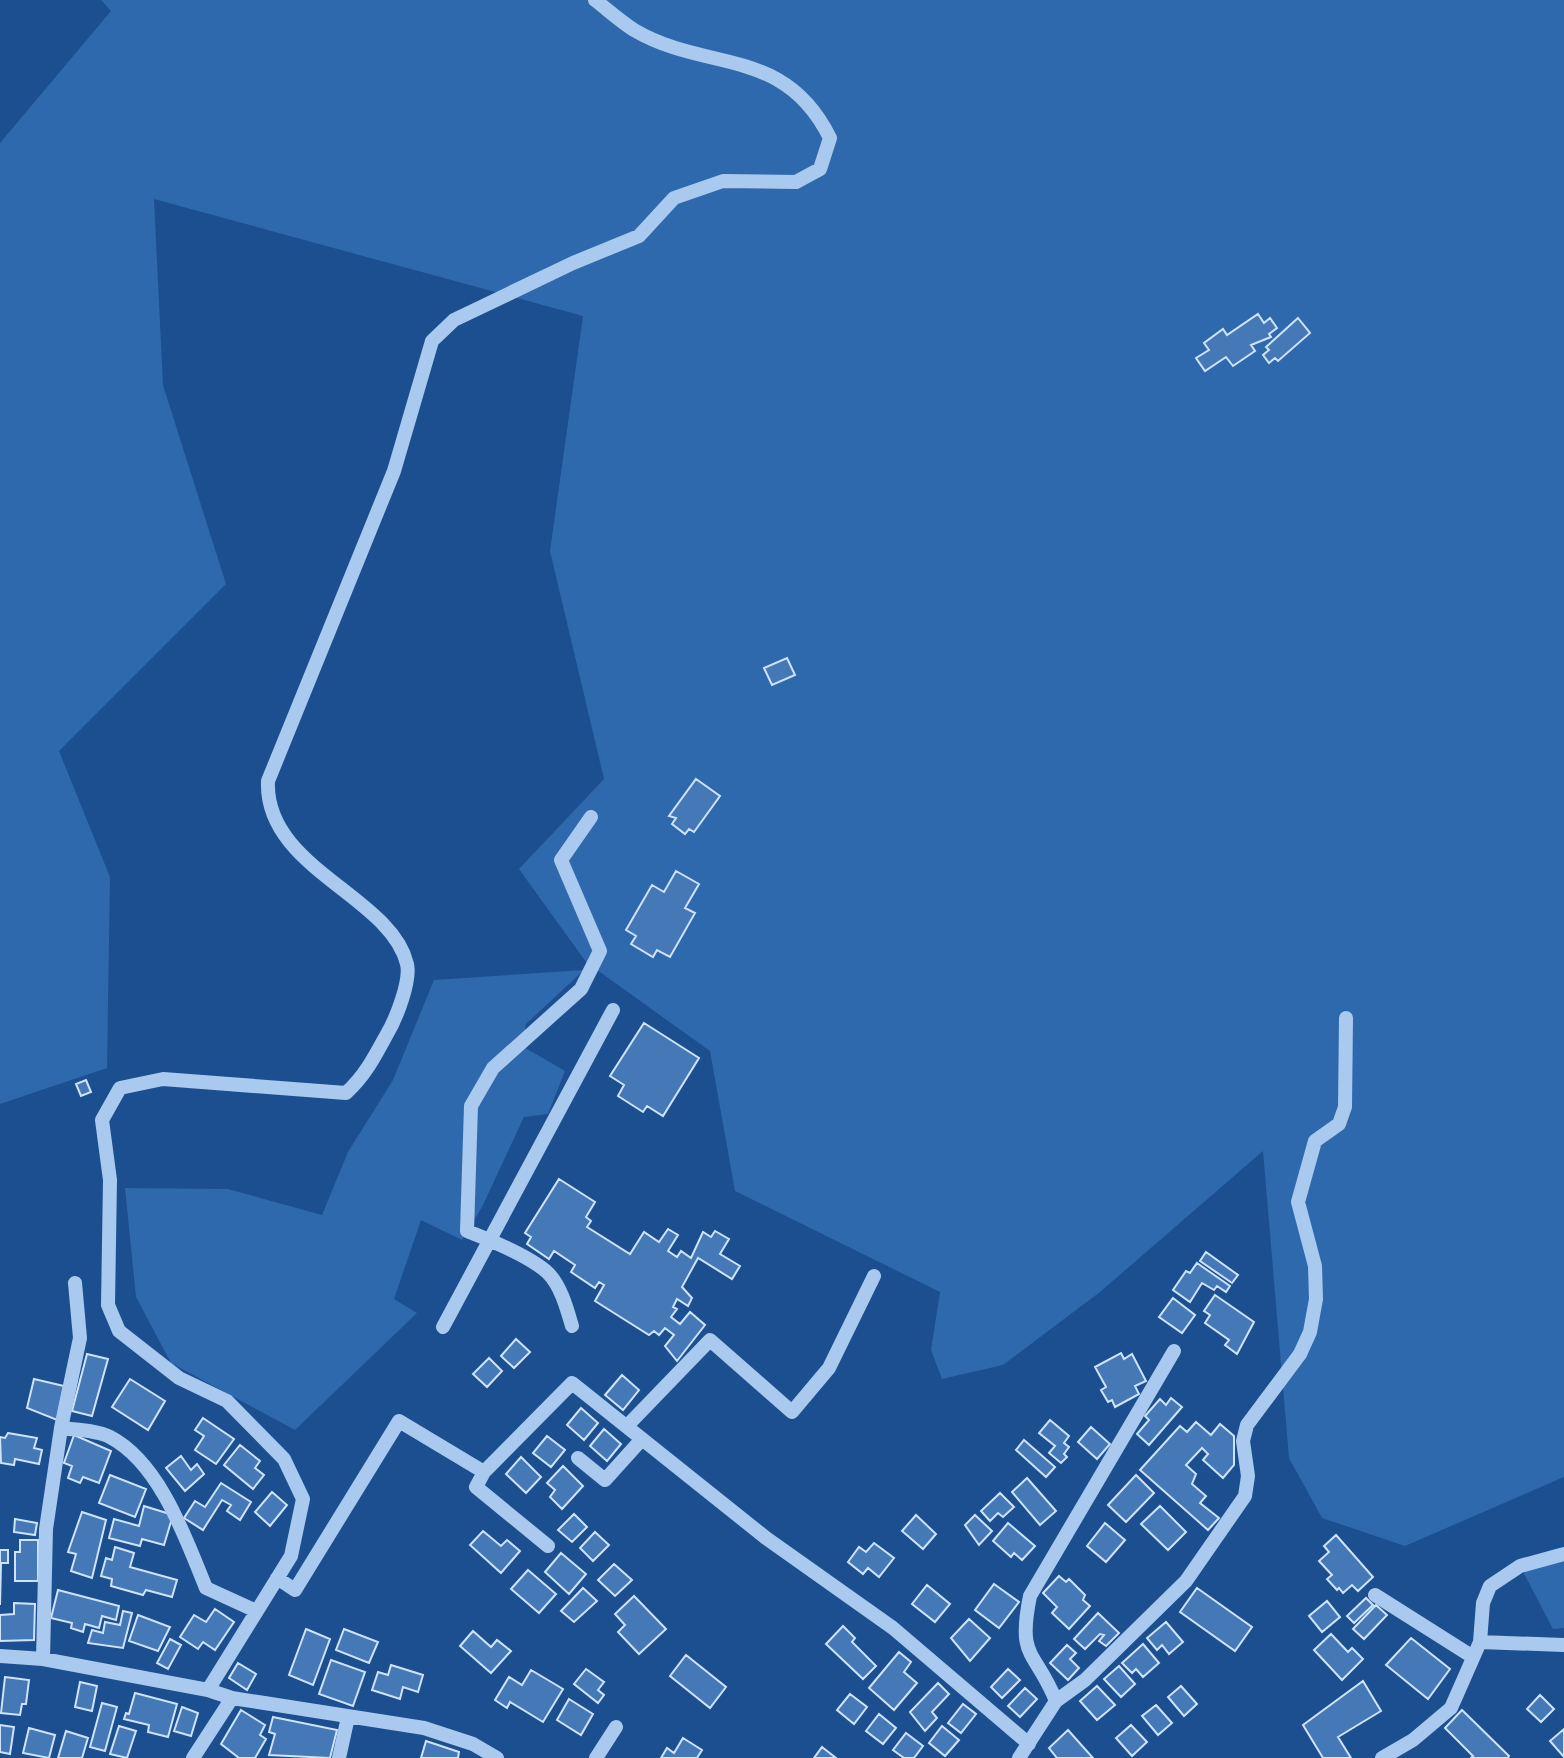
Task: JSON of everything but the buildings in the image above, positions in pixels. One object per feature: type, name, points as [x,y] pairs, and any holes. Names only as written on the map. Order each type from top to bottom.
[{"type":"street","points":[[208,1690],[291,1556],[303,1499],[284,1459],[227,1401],[179,1378],[119,1331],[108,1305],[110,1180],[102,1120],[120,1088],[140,1081],[163,1079],[346,1093],[361,1079],[398,1014],[408,965],[391,933],[301,853],[274,822],[267,800],[268,781],[394,471],[432,341],[454,320],[573,263],[639,236],[674,198],[723,181],[796,182],[820,169],[830,138],[815,108],[764,70],[680,48],[635,30],[595,0]]},
{"type":"street","points":[[572,1326],[564,1301],[548,1274],[491,1240],[467,1231],[471,1106],[493,1068],[581,989],[600,951],[561,860],[591,817]]},
{"type":"street","points":[[443,1327],[613,1010]]},
{"type":"street","points":[[1019,1758],[1056,1701],[1085,1680],[1186,1581],[1245,1496],[1248,1476],[1243,1441],[1247,1425],[1300,1354],[1310,1332],[1315,1266],[1298,1202],[1315,1141],[1339,1124],[1345,1107],[1346,1018]]},
{"type":"street","points":[[627,1426],[710,1340],[792,1412],[829,1368],[874,1276]]},
{"type":"street","points":[[43,1659],[46,1529],[61,1428],[80,1338],[75,1283]]},
{"type":"street","points":[[1056,1701],[1049,1683],[1027,1651],[1023,1629],[1030,1596],[1174,1351]]},
{"type":"street","points":[[548,1546],[476,1487],[484,1472],[572,1383],[766,1538],[893,1628],[1029,1744]]},
{"type":"street","points":[[277,1578],[295,1590],[399,1421],[484,1472]]},
{"type":"street","points":[[61,1428],[107,1435],[121,1444],[162,1491],[206,1588],[256,1611]]},
{"type":"street","points":[[578,1458],[605,1480],[642,1439]]},
{"type":"street","points":[[1382,1758],[1413,1740],[1451,1708],[1480,1642],[1483,1603],[1490,1586],[1520,1566],[1564,1554]]},
{"type":"street","points":[[1375,1595],[1473,1657]]},
{"type":"street","points":[[1480,1642],[1564,1645]]},
{"type":"street","points":[[0,1656],[43,1659],[208,1690],[232,1698],[424,1728],[474,1752],[497,1758]]},
{"type":"street","points":[[193,1758],[232,1698]]},
{"type":"street","points":[[339,1758],[348,1717]]},
{"type":"street","points":[[596,1758],[616,1727]]},
{"type":"shaded area","points":[[101,0],[1564,0],[1564,1477],[1405,1546],[1322,1518],[1289,1458],[1263,1151],[1100,1292],[1003,1365],[942,1379],[931,1350],[940,1292],[735,1191],[710,1051],[586,962],[519,869],[604,779],[550,551],[583,316],[154,199],[163,385],[226,584],[59,751],[110,877],[107,1068],[0,1104],[0,143],[111,11]]},
{"type":"shaded area","points":[[584,970],[526,1024],[522,1046],[565,1071],[548,1114],[524,1117],[482,1207],[462,1240],[421,1220],[394,1299],[417,1313],[295,1430],[171,1363],[136,1297],[125,1188],[228,1189],[322,1215],[348,1152],[393,1080],[434,980]]},
{"type":"shaded area","points":[[1564,1549],[1564,1628],[1553,1629],[1520,1566]]}]
